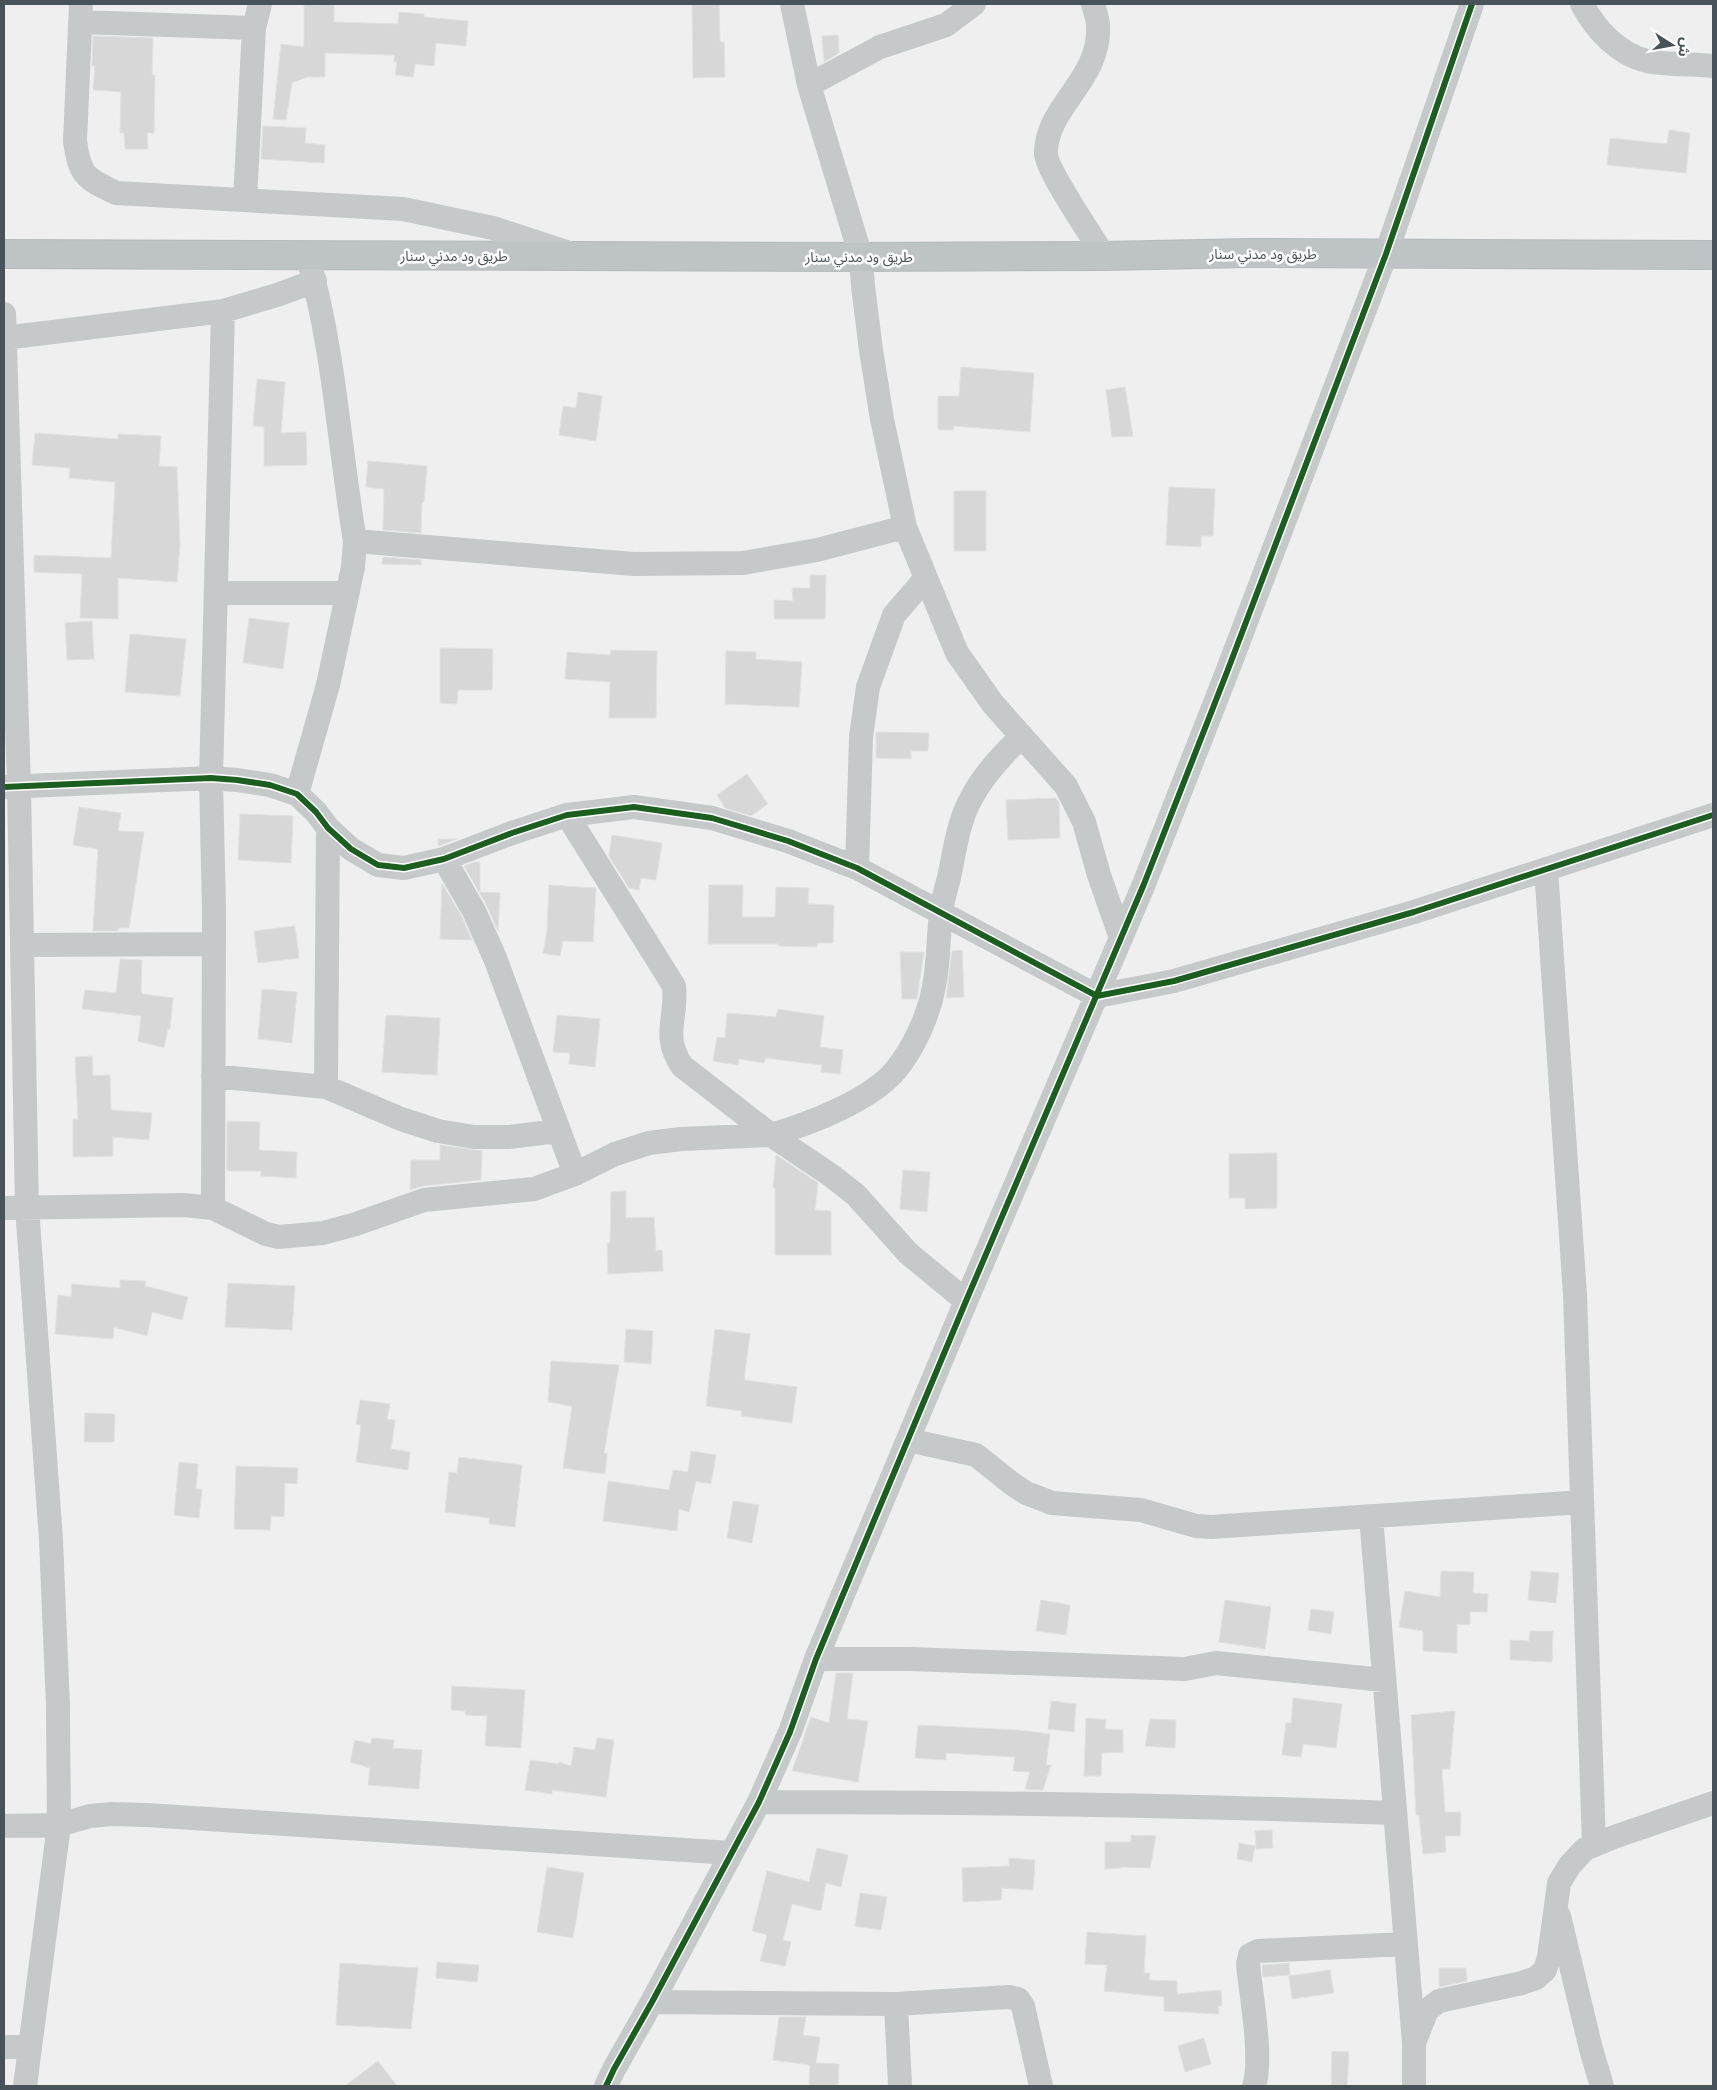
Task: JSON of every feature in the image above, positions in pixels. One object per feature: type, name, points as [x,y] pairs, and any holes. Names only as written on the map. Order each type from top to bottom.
[{"type":"highway","name":"طريق ود مدني سنار","points":[[4,254],[861,257],[1104,256],[1249,253],[1713,255]]},
{"type":"street","points":[[245,200],[254,28],[260,4]]},
{"type":"street","points":[[792,4],[810,85],[861,257],[872,360],[904,527],[957,653],[993,704],[1066,786],[1084,822],[1098,875],[1121,938]]},
{"type":"street","points":[[810,85],[880,47],[946,26],[974,4]]},
{"type":"street","points":[[1093,4],[1098,25],[1096,51],[1084,78],[1061,110],[1049,133],[1046,155],[1053,174],[1104,256]]},
{"type":"street","points":[[606,2086],[759,1802],[790,1732],[816,1659],[966,1301],[1097,996],[1227,672],[1386,254],[1472,4]]},
{"type":"street","points":[[1582,4],[1591,20],[1618,49],[1647,61],[1713,66]]},
{"type":"street","points":[[254,28],[81,13],[75,141],[78,161],[88,179],[116,193],[403,209],[493,228],[578,256]]},
{"type":"street","points":[[297,794],[328,685],[353,567],[355,541],[328,353],[315,281],[307,255]]},
{"type":"street","points":[[5,338],[223,310],[270,298],[315,281]]},
{"type":"street","points":[[212,1208],[213,944],[210,778],[223,310]]},
{"type":"street","points":[[4,314],[11,787],[22,945],[28,1208],[51,1540],[58,1707],[59,1825],[24,2086]]},
{"type":"street","points":[[355,541],[634,564],[743,563],[817,550],[904,527]]},
{"type":"street","points":[[857,868],[861,737],[868,687],[894,615],[926,579]]},
{"type":"street","points":[[216,593],[347,593]]},
{"type":"street","points":[[4,1208],[184,1205],[212,1208],[266,1234],[295,1236],[323,1233],[356,1224],[424,1200],[534,1189],[575,1174],[615,1154],[649,1143],[682,1138],[772,1135],[844,1106],[866,1095],[894,1071],[914,1041],[926,1014],[934,985],[941,912],[958,835],[971,797],[1001,756],[1022,736]]},
{"type":"street","points":[[11,787],[210,778],[270,784],[297,794],[316,812],[328,828],[352,849],[378,865],[404,868],[444,859],[512,833],[567,815],[634,808],[712,818],[788,841],[857,868],[1097,996],[1174,981],[1414,912],[1713,815]]},
{"type":"street","points":[[567,815],[674,986],[675,998],[671,1016],[671,1039],[673,1054],[682,1066],[772,1135],[832,1176],[856,1195],[908,1253],[966,1301]]},
{"type":"street","points":[[326,1087],[328,828]]},
{"type":"street","points":[[444,859],[474,911],[495,958],[575,1174]]},
{"type":"street","points":[[1546,869],[1575,1295],[1594,1845]]},
{"type":"street","points":[[22,945],[213,944]]},
{"type":"street","points":[[213,1076],[326,1087],[401,1119],[438,1131],[474,1137],[508,1137],[558,1131]]},
{"type":"street","points":[[908,1440],[976,1455],[1026,1493],[1052,1502],[1141,1510],[1196,1526],[1211,1527],[1582,1502]]},
{"type":"street","points":[[1371,1516],[1414,2042],[1414,2086]]},
{"type":"street","points":[[816,1659],[910,1659],[1185,1669],[1216,1663],[1384,1680]]},
{"type":"street","points":[[759,1802],[996,1802],[1394,1813]]},
{"type":"street","points":[[1414,2042],[1427,2010],[1438,2001],[1536,1978],[1545,1970],[1549,1958],[1559,1883],[1570,1864],[1585,1849],[1713,1803]]},
{"type":"street","points":[[4,1826],[59,1825],[90,1816],[112,1814],[146,1815],[731,1853]]},
{"type":"street","points":[[1556,1900],[1602,2086]]},
{"type":"street","points":[[1254,2086],[1257,2077],[1257,2060],[1248,1964],[1250,1954],[1258,1951],[1406,1944]]},
{"type":"street","points":[[652,2002],[896,2004],[1009,1997],[1018,1999],[1022,2006],[1041,2086]]},
{"type":"street","points":[[896,2004],[900,2086]]},
{"type":"street","points":[[4,2047],[29,2047]]},
{"type":"building","points":[[304,4],[334,5],[334,22],[398,24],[399,12],[424,14],[424,17],[468,21],[466,46],[436,43],[434,66],[415,64],[413,77],[395,75],[397,62],[394,62],[395,55],[325,53],[325,77],[307,77],[292,83],[286,120],[273,119],[281,44],[304,47]]},
{"type":"building","points":[[692,4],[719,4],[720,42],[724,42],[725,77],[693,78]]},
{"type":"building","points":[[838,35],[839,53],[824,62],[822,36]]},
{"type":"building","points":[[93,36],[153,38],[152,75],[155,75],[154,133],[147,133],[148,149],[125,149],[124,133],[120,133],[121,92],[93,90],[95,66],[92,66]]},
{"type":"building","points":[[263,126],[306,128],[305,143],[325,145],[324,163],[261,159]]},
{"type":"building","points":[[1669,130],[1690,133],[1686,173],[1607,165],[1610,138],[1667,144]]},
{"type":"building","points":[[961,367],[1034,373],[1030,432],[954,426],[953,430],[938,430],[938,396],[959,396]]},
{"type":"building","points":[[257,379],[285,382],[281,433],[306,432],[307,465],[264,466],[264,427],[253,426]]},
{"type":"building","points":[[1125,387],[1133,436],[1112,437],[1106,390]]},
{"type":"building","points":[[578,392],[602,396],[596,441],[559,435],[563,406],[576,408]]},
{"type":"building","points":[[35,433],[118,439],[118,434],[161,436],[159,466],[177,467],[180,544],[177,582],[118,578],[118,619],[80,618],[82,574],[34,572],[34,555],[111,558],[115,482],[69,478],[70,468],[32,465]]},
{"type":"building","points":[[368,461],[427,466],[424,502],[422,502],[421,533],[383,530],[384,489],[366,487]]},
{"type":"building","points":[[1169,487],[1215,489],[1213,536],[1201,536],[1201,547],[1166,545]]},
{"type":"building","points":[[954,491],[986,491],[986,551],[954,551]]},
{"type":"building","points":[[383,557],[421,560],[421,565],[382,564]]},
{"type":"building","points":[[810,575],[826,575],[825,619],[774,619],[774,600],[793,601],[792,588],[810,588]]},
{"type":"building","points":[[249,618],[289,623],[283,669],[243,663]]},
{"type":"building","points":[[92,621],[94,659],[67,660],[65,623]]},
{"type":"building","points":[[130,634],[186,639],[180,696],[125,692]]},
{"type":"building","points":[[440,648],[493,649],[492,690],[458,690],[457,704],[440,703]]},
{"type":"building","points":[[611,650],[657,651],[656,718],[609,718],[610,682],[565,679],[567,652],[610,655]]},
{"type":"building","points":[[726,651],[756,652],[756,659],[802,662],[799,707],[725,704]]},
{"type":"building","points":[[876,732],[929,733],[928,751],[911,751],[911,759],[876,758]]},
{"type":"building","points":[[747,774],[768,804],[751,816],[725,808],[717,795]]},
{"type":"building","points":[[1056,798],[1059,803],[1060,838],[1008,840],[1006,800]]},
{"type":"building","points":[[79,807],[121,813],[118,831],[144,832],[129,928],[118,928],[118,931],[93,931],[98,849],[73,845]]},
{"type":"building","points":[[240,814],[293,816],[291,863],[238,860]]},
{"type":"building","points":[[612,835],[662,843],[656,880],[641,878],[639,890],[629,888],[609,856]]},
{"type":"building","points":[[438,839],[457,839],[438,846]]},
{"type":"building","points":[[480,862],[480,892],[500,893],[498,931],[486,904],[464,866]]},
{"type":"building","points":[[442,883],[462,917],[472,940],[440,939]]},
{"type":"building","points":[[549,885],[596,888],[593,942],[563,941],[560,956],[543,953],[547,931]]},
{"type":"building","points":[[709,885],[743,885],[742,917],[775,917],[776,887],[809,888],[808,904],[834,905],[833,943],[817,943],[817,947],[779,946],[779,944],[708,944]]},
{"type":"building","points":[[295,926],[299,958],[258,963],[254,931]]},
{"type":"building","points":[[962,950],[964,997],[946,998],[952,951]]},
{"type":"building","points":[[900,952],[924,952],[917,999],[902,999]]},
{"type":"building","points":[[120,959],[142,960],[141,992],[143,994],[173,998],[170,1029],[168,1029],[164,1048],[138,1041],[141,1016],[82,1009],[85,990],[116,993]]},
{"type":"building","points":[[262,989],[297,992],[292,1043],[258,1039]]},
{"type":"building","points":[[778,1009],[824,1016],[820,1047],[843,1050],[840,1074],[821,1072],[822,1065],[765,1058],[764,1063],[739,1059],[738,1065],[713,1061],[717,1037],[725,1038],[727,1013],[776,1017]]},
{"type":"building","points":[[386,1015],[440,1018],[437,1075],[382,1072]]},
{"type":"building","points":[[557,1015],[600,1019],[595,1067],[569,1064],[570,1053],[553,1052]]},
{"type":"building","points":[[92,1056],[93,1076],[110,1075],[111,1110],[152,1113],[149,1140],[113,1137],[113,1156],[73,1157],[73,1119],[78,1119],[75,1057]]},
{"type":"building","points":[[227,1121],[260,1122],[259,1150],[297,1152],[296,1178],[261,1176],[261,1171],[227,1171]]},
{"type":"building","points":[[440,1145],[482,1151],[481,1180],[423,1186],[410,1190],[411,1160],[440,1160]]},
{"type":"building","points":[[1277,1153],[1277,1208],[1245,1209],[1245,1198],[1229,1198],[1229,1154]]},
{"type":"building","points":[[776,1155],[818,1183],[815,1210],[831,1211],[831,1255],[775,1255],[775,1188],[773,1188]]},
{"type":"building","points":[[903,1170],[930,1172],[927,1212],[900,1209]]},
{"type":"building","points":[[626,1191],[626,1218],[654,1217],[656,1251],[662,1250],[663,1271],[608,1274],[607,1243],[610,1243],[611,1192]]},
{"type":"building","points":[[120,1280],[146,1281],[145,1286],[188,1297],[182,1320],[152,1312],[147,1336],[114,1327],[113,1339],[55,1334],[58,1295],[71,1297],[72,1284],[120,1288]]},
{"type":"building","points":[[228,1283],[295,1286],[292,1330],[225,1327]]},
{"type":"building","points":[[626,1329],[653,1331],[651,1364],[624,1362]]},
{"type":"building","points":[[715,1329],[750,1334],[744,1380],[797,1387],[792,1423],[741,1416],[742,1411],[706,1406]]},
{"type":"building","points":[[551,1361],[619,1365],[604,1453],[607,1454],[605,1474],[563,1468],[572,1406],[548,1402]]},
{"type":"building","points":[[360,1400],[390,1404],[387,1419],[395,1420],[391,1449],[410,1452],[408,1470],[356,1462],[361,1425],[356,1424]]},
{"type":"building","points":[[85,1413],[115,1414],[114,1442],[84,1442]]},
{"type":"building","points":[[691,1451],[716,1455],[711,1484],[696,1481],[689,1512],[679,1509],[677,1531],[603,1521],[608,1481],[669,1490],[673,1470],[688,1472]]},
{"type":"building","points":[[459,1457],[522,1465],[515,1527],[489,1524],[489,1518],[445,1512],[449,1472],[457,1473]]},
{"type":"building","points":[[179,1462],[198,1464],[196,1489],[202,1489],[199,1518],[174,1515]]},
{"type":"building","points":[[236,1466],[298,1468],[297,1484],[285,1483],[284,1517],[271,1516],[270,1530],[234,1529]]},
{"type":"building","points":[[733,1501],[759,1505],[752,1543],[727,1538]]},
{"type":"building","points":[[1441,1571],[1474,1572],[1473,1593],[1488,1594],[1487,1612],[1470,1612],[1470,1625],[1457,1624],[1457,1653],[1423,1651],[1423,1631],[1399,1627],[1405,1591],[1440,1597]]},
{"type":"building","points":[[1531,1571],[1559,1573],[1556,1603],[1528,1600]]},
{"type":"building","points":[[1041,1600],[1070,1605],[1066,1635],[1036,1631]]},
{"type":"building","points":[[1225,1600],[1271,1607],[1265,1649],[1219,1642]]},
{"type":"building","points":[[1311,1609],[1334,1612],[1331,1634],[1308,1630]]},
{"type":"building","points":[[1530,1631],[1553,1631],[1552,1662],[1510,1660],[1510,1640],[1529,1641]]},
{"type":"building","points":[[836,1673],[853,1673],[847,1719],[868,1721],[858,1782],[792,1771],[811,1717],[829,1723]]},
{"type":"building","points":[[452,1686],[525,1690],[521,1748],[485,1746],[487,1716],[465,1715],[465,1711],[451,1710]]},
{"type":"building","points":[[1293,1698],[1342,1704],[1336,1748],[1303,1744],[1301,1757],[1282,1755],[1286,1723],[1291,1723]]},
{"type":"building","points":[[1051,1701],[1076,1704],[1074,1732],[1048,1729]]},
{"type":"building","points":[[1455,1711],[1450,1769],[1442,1769],[1445,1812],[1461,1812],[1460,1836],[1445,1836],[1446,1852],[1423,1854],[1419,1815],[1416,1815],[1411,1715]]},
{"type":"building","points":[[1086,1718],[1106,1720],[1105,1729],[1123,1730],[1123,1752],[1102,1753],[1101,1776],[1084,1776]]},
{"type":"building","points":[[1150,1719],[1176,1720],[1175,1748],[1145,1746]]},
{"type":"building","points":[[918,1725],[1017,1730],[1050,1734],[1046,1765],[1051,1765],[1043,1790],[1025,1789],[1030,1772],[1013,1771],[1015,1757],[946,1753],[946,1760],[915,1758]]},
{"type":"building","points":[[372,1738],[394,1740],[393,1748],[422,1750],[419,1789],[368,1785],[370,1768],[350,1762],[355,1740],[371,1744]]},
{"type":"building","points":[[597,1738],[614,1740],[606,1797],[552,1790],[552,1794],[525,1790],[530,1760],[559,1764],[559,1762],[571,1766],[574,1747],[595,1750]]},
{"type":"building","points":[[1272,1830],[1273,1848],[1256,1849],[1255,1831]]},
{"type":"building","points":[[1131,1835],[1156,1836],[1150,1868],[1121,1867],[1105,1869],[1105,1842],[1131,1842]]},
{"type":"building","points":[[1239,1843],[1255,1846],[1252,1862],[1237,1859]]},
{"type":"building","points":[[817,1848],[848,1855],[841,1887],[826,1883],[821,1911],[792,1904],[783,1940],[791,1942],[785,1966],[760,1961],[767,1935],[752,1931],[767,1871],[809,1882]]},
{"type":"building","points":[[1009,1858],[1035,1860],[1033,1890],[1002,1888],[1001,1900],[963,1902],[962,1868],[1009,1866]]},
{"type":"building","points":[[547,1867],[584,1873],[573,1938],[537,1932]]},
{"type":"building","points":[[860,1893],[887,1897],[881,1930],[855,1926]]},
{"type":"building","points":[[1087,1932],[1146,1936],[1144,1973],[1150,1973],[1149,1980],[1177,1981],[1177,1994],[1221,1990],[1222,2006],[1218,2006],[1219,2014],[1164,2011],[1164,1997],[1104,1991],[1107,1965],[1085,1964]]},
{"type":"building","points":[[437,1962],[479,1965],[477,1982],[436,1978]]},
{"type":"building","points":[[340,1963],[418,1968],[411,2029],[336,2025]]},
{"type":"building","points":[[1289,1963],[1290,1975],[1263,1977],[1262,1965]]},
{"type":"building","points":[[1439,1968],[1466,1968],[1467,1981],[1439,1987]]},
{"type":"building","points":[[1330,1970],[1334,1993],[1292,1999],[1289,1976]]},
{"type":"building","points":[[779,2017],[806,2017],[803,2035],[820,2037],[816,2063],[839,2064],[838,2086],[809,2086],[810,2065],[773,2060]]},
{"type":"building","points":[[1204,2038],[1211,2064],[1185,2072],[1178,2046]]},
{"type":"building","points":[[1332,2051],[1349,2052],[1347,2086],[1331,2086]]},
{"type":"building","points":[[378,2061],[397,2086],[345,2086]]},
{"type":"cycle path","points":[[606,2086],[759,1802],[790,1732],[816,1659],[966,1301],[1144,884],[1386,254],[1472,4]]},
{"type":"cycle path","points":[[4,787],[211,778],[270,785],[297,794],[316,812],[328,828],[351,849],[378,865],[404,868],[444,859],[512,833],[567,815],[634,807],[712,818],[788,841],[857,868],[1097,996],[1174,981],[1414,912],[1713,815]]}]
